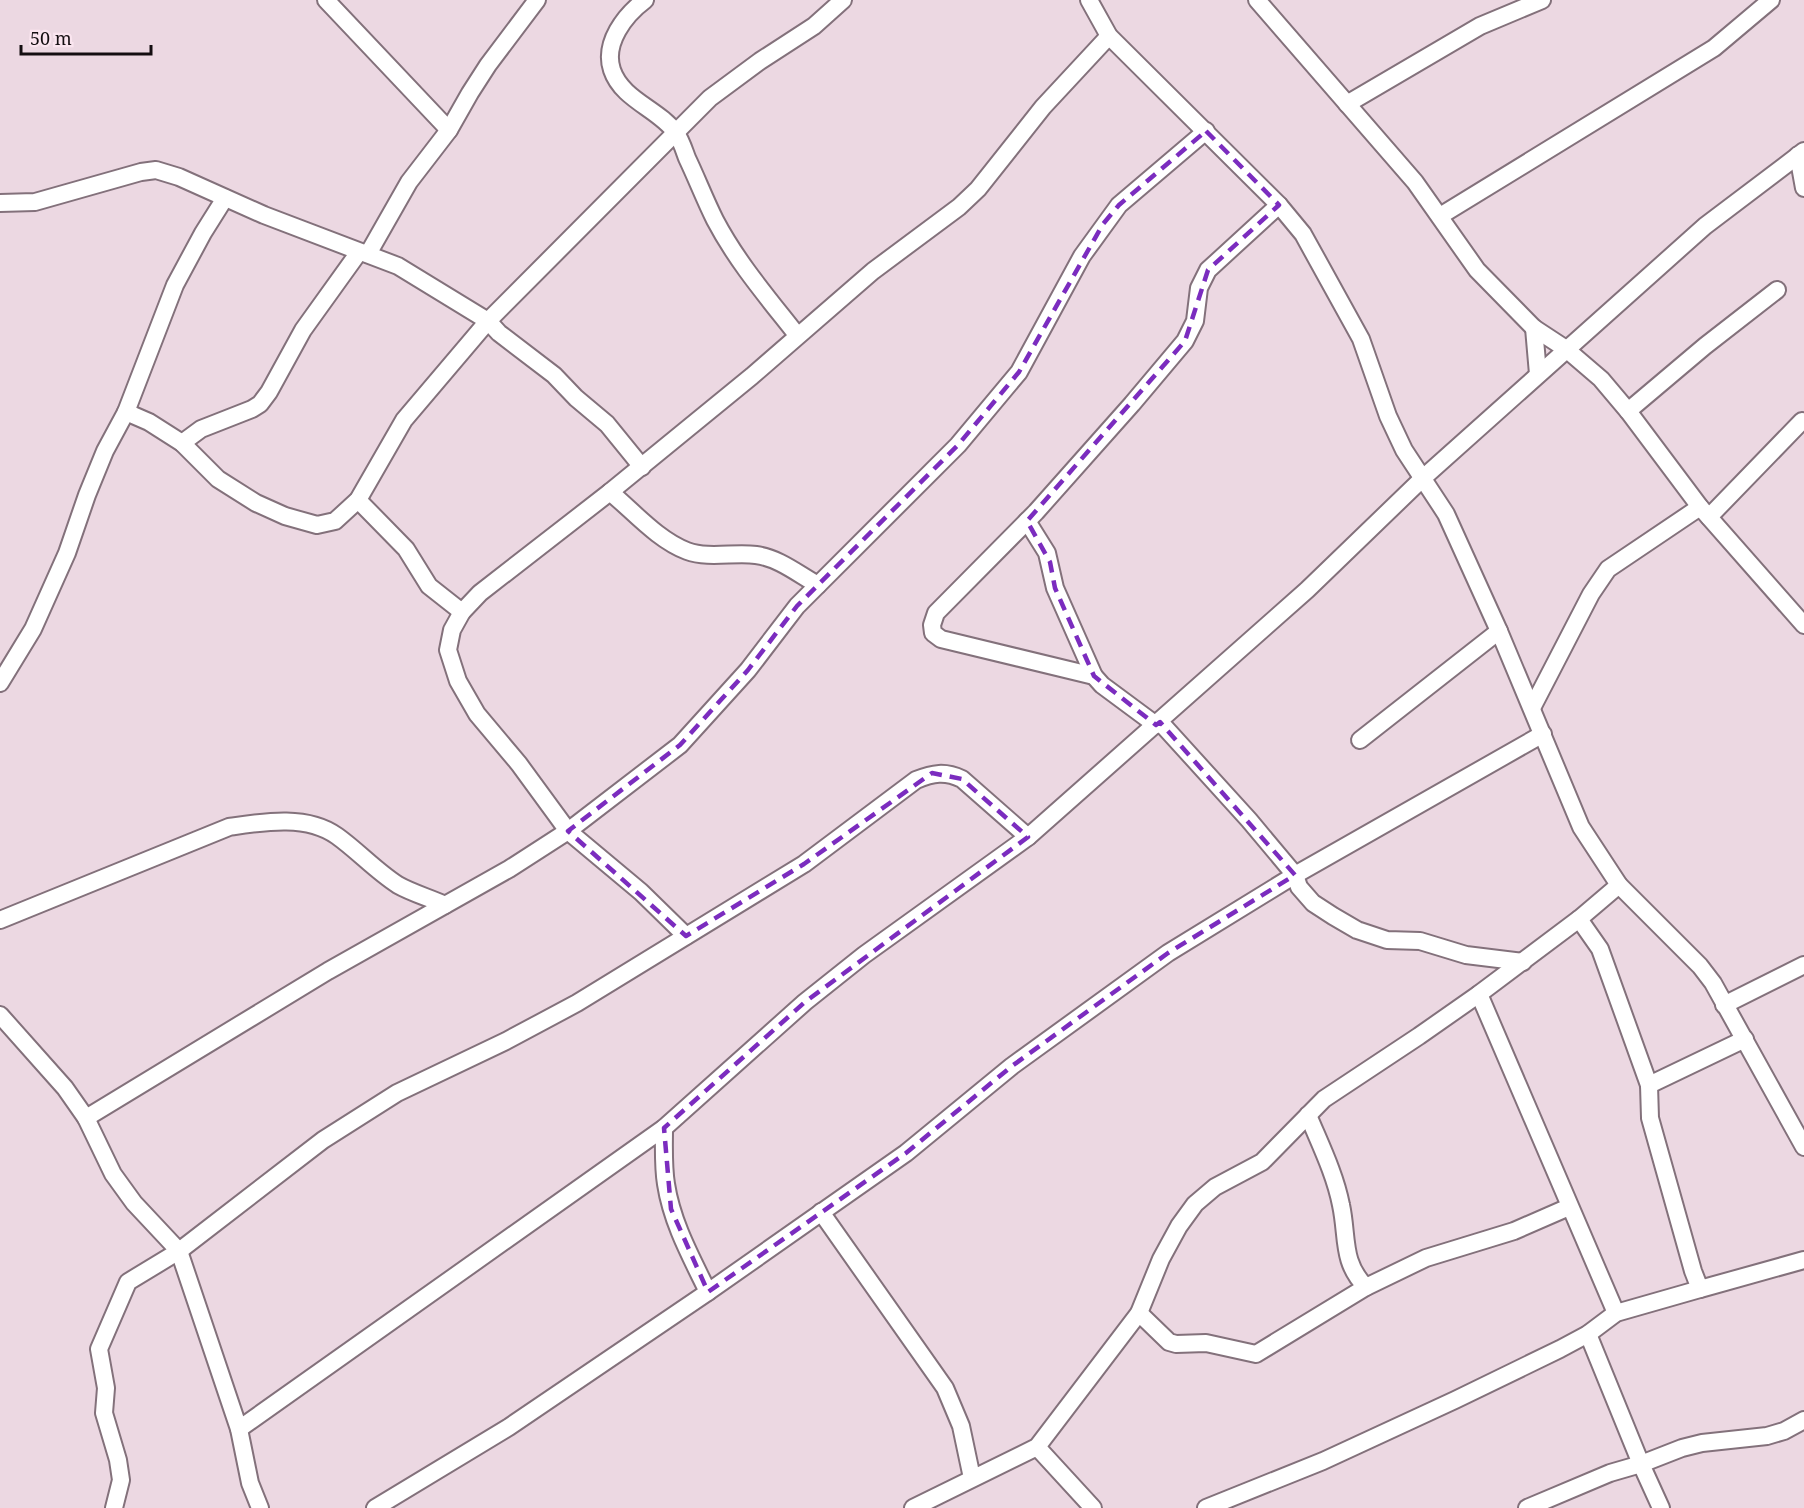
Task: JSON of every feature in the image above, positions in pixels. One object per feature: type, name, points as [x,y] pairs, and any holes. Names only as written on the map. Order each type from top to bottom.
[{"type":"street","points":[[326,0],[449,130]]},
{"type":"street","points":[[182,443],[201,429],[260,404],[303,330],[364,253],[409,182],[449,130],[488,65],[537,0]]},
{"type":"street","points":[[645,0],[626,16],[618,29],[611,49],[611,68],[621,87],[676,133],[725,240],[797,335]]},
{"type":"street","points":[[126,411],[149,422],[182,443],[218,479],[256,503],[285,516],[317,525],[335,521],[358,500],[404,420],[488,321],[721,88],[814,26],[843,0]]},
{"type":"street","points":[[1089,0],[1108,36],[1279,205],[1303,234],[1361,339],[1388,416],[1404,450],[1446,514],[1499,631],[1581,827],[1619,885],[1700,966],[1713,983],[1804,1147]]},
{"type":"street","points":[[1347,104],[1480,26],[1542,0]]},
{"type":"street","points":[[1440,216],[1714,48],[1771,0]]},
{"type":"street","points":[[1262,2],[1415,182],[1477,270],[1534,328],[1566,349],[1601,379],[1705,512],[1804,625]]},
{"type":"street","points":[[686,936],[641,892],[568,831],[519,764],[477,714],[458,681],[448,650],[452,630],[462,612],[480,593],[642,467],[873,271],[959,207],[978,189],[1043,107],[1108,36]]},
{"type":"street","points":[[86,1118],[328,971],[509,869],[568,831],[680,745],[748,670],[797,606],[958,445],[1019,372],[1082,256],[1119,205],[1206,131]]},
{"type":"street","points":[[1801,153],[1804,188]]},
{"type":"street","points":[[239,1429],[664,1128],[805,1002],[864,955],[1028,837],[1307,590],[1423,478],[1705,226],[1801,153]]},
{"type":"street","points":[[0,203],[35,202],[141,172],[156,170],[179,177],[264,215],[398,266],[488,321],[499,333],[554,375],[576,398],[607,424],[642,467]]},
{"type":"street","points":[[0,682],[33,629],[66,553],[105,451],[126,411],[175,285],[225,198]]},
{"type":"street","points":[[1094,676],[941,639],[933,633],[932,625],[936,613],[1027,521],[1185,341],[1195,321],[1199,288],[1208,270],[1279,205]]},
{"type":"street","points":[[1628,411],[1705,346],[1777,291]]},
{"type":"street","points":[[1534,328],[1538,374]]},
{"type":"street","points":[[1532,708],[1592,594],[1608,569],[1705,512],[1802,421]]},
{"type":"street","points":[[610,492],[665,538],[688,551],[709,555],[737,553],[759,555],[778,561],[818,585]]},
{"type":"street","points":[[358,500],[406,549],[429,586],[462,612]]},
{"type":"street","points":[[1027,521],[1047,553],[1055,588],[1094,676],[1102,685],[1158,723],[1249,820],[1295,875],[1299,887],[1313,903],[1357,930],[1387,940],[1420,941],[1466,955],[1523,962]]},
{"type":"street","points":[[1360,740],[1499,631]]},
{"type":"street","points":[[375,1508],[509,1428],[708,1292],[906,1153],[1012,1066],[1168,953],[1295,875],[1543,734]]},
{"type":"street","points":[[114,1508],[121,1480],[118,1460],[104,1413],[106,1388],[99,1355],[100,1344],[128,1282],[179,1251],[323,1140],[397,1093],[506,1041],[577,1003],[804,864],[916,780],[933,773],[951,774],[962,779],[1028,837]]},
{"type":"street","points":[[0,920],[229,827],[260,822],[292,822],[334,834],[399,885],[445,905]]},
{"type":"street","points":[[920,1507],[972,1478],[1037,1447],[1139,1313],[1161,1259],[1179,1226],[1195,1204],[1215,1187],[1262,1162],[1324,1099],[1479,994],[1579,919],[1619,885]]},
{"type":"street","points":[[1579,919],[1600,950],[1649,1085],[1650,1118],[1700,1289]]},
{"type":"street","points":[[1725,1005],[1804,965]]},
{"type":"street","points":[[1479,994],[1616,1313]]},
{"type":"street","points":[[0,1016],[65,1088],[86,1118],[113,1174],[134,1203],[179,1251],[239,1429],[250,1483],[260,1508]]},
{"type":"street","points":[[1649,1085],[1745,1039]]},
{"type":"street","points":[[1308,1114],[1341,1206],[1349,1263],[1366,1287]]},
{"type":"street","points":[[664,1128],[665,1182],[671,1209],[682,1239],[708,1292]]},
{"type":"street","points":[[1139,1313],[1169,1342],[1176,1344],[1206,1343],[1256,1354],[1366,1287],[1426,1258],[1514,1231],[1569,1206]]},
{"type":"street","points":[[821,1212],[945,1388],[961,1426],[972,1478]]},
{"type":"street","points":[[1206,1508],[1323,1461],[1518,1370],[1588,1334],[1616,1313],[1804,1260]]},
{"type":"street","points":[[1588,1334],[1661,1508]]},
{"type":"street","points":[[1527,1508],[1610,1473],[1702,1443],[1767,1436],[1784,1431],[1804,1420]]},
{"type":"street","points":[[1037,1447],[1093,1508]]},
{"type":"highlighted area","points":[[1206,131],[1279,205],[1208,270],[1185,341],[1027,521],[1050,562],[1055,588],[1094,676],[1156,725],[1160,722],[1295,875],[1168,953],[1012,1066],[906,1153],[708,1292],[671,1209],[664,1128],[805,1002],[1028,837],[962,779],[932,773],[804,864],[686,936],[568,831],[680,745],[748,670],[797,606],[958,445],[1019,372],[1103,224],[1119,205]]}]
